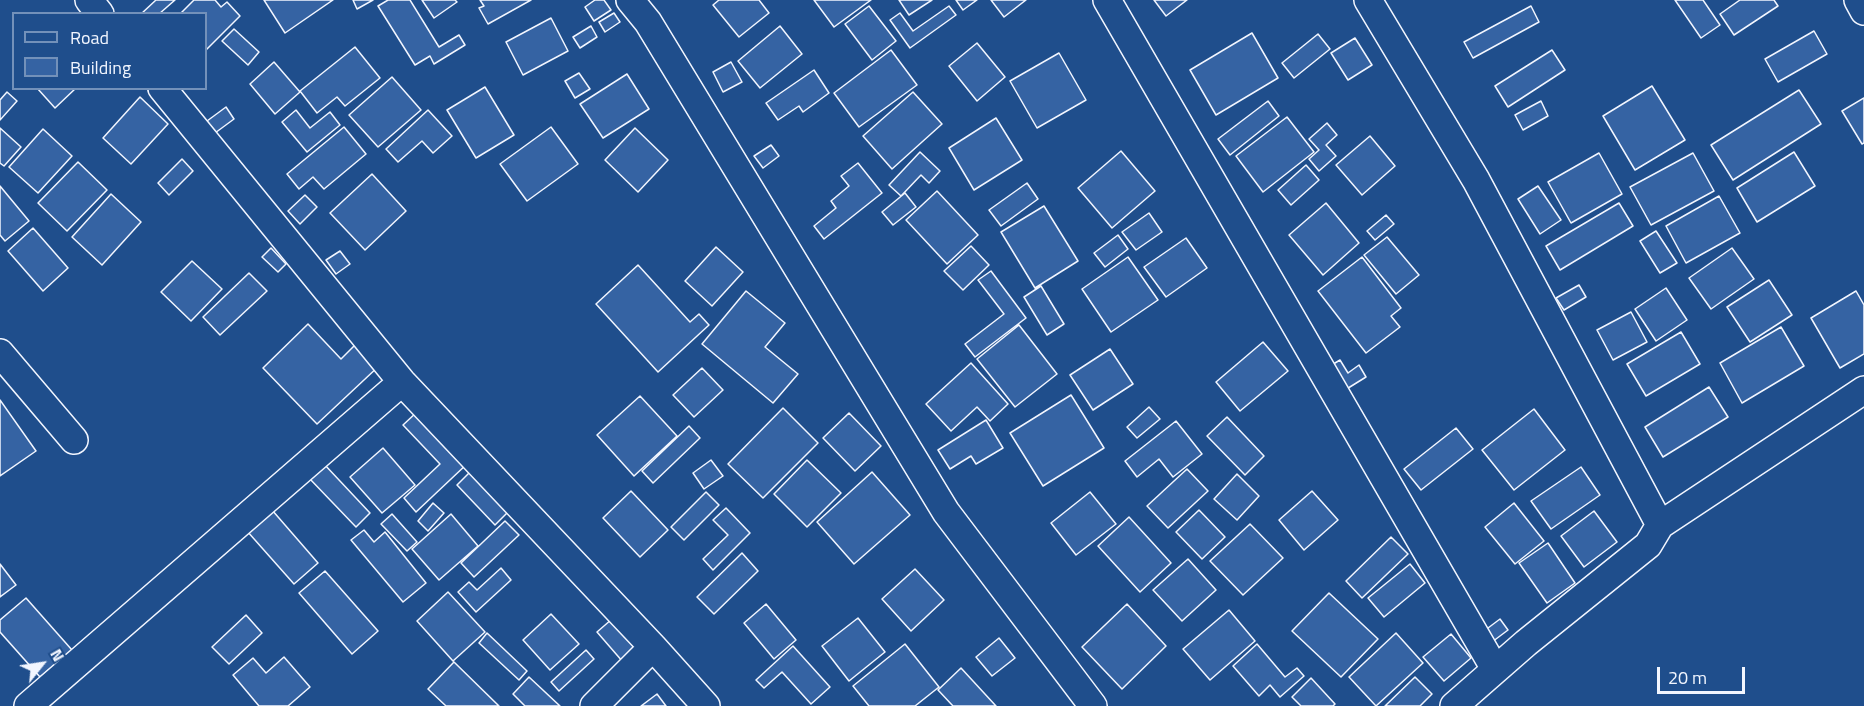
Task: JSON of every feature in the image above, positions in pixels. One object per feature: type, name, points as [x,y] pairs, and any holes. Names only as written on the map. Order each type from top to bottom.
[{"type":"street","points":[[89,0],[98,12]]},
{"type":"street","points":[[630,0],[648,22],[946,512],[1093,706]]},
{"type":"street","points":[[1107,0],[1495,669]]},
{"type":"street","points":[[1368,0],[1476,180],[1660,525]]},
{"type":"street","points":[[1858,0],[1864,11]]},
{"type":"street","points":[[164,90],[402,382],[706,706]]},
{"type":"street","points":[[0,353],[74,440]]},
{"type":"street","points":[[28,706],[402,382]]},
{"type":"street","points":[[1454,706],[1495,669],[1648,545],[1660,525],[1864,390]]},
{"type":"street","points":[[594,706],[653,647]]},
{"type":"building","points":[[156,0],[175,0],[161,12],[143,12]]},
{"type":"building","points":[[194,0],[215,0],[221,7],[227,2],[240,16],[207,49],[207,12],[182,12]]},
{"type":"building","points":[[264,0],[333,0],[285,33]]},
{"type":"building","points":[[353,0],[373,0],[357,9]]},
{"type":"building","points":[[388,0],[410,0],[439,47],[459,35],[465,45],[434,64],[430,56],[415,65],[378,6]]},
{"type":"building","points":[[422,0],[455,0],[457,2],[434,18]]},
{"type":"building","points":[[480,0],[531,0],[488,24],[479,8],[484,6]]},
{"type":"building","points":[[595,0],[604,0],[611,10],[594,21],[585,7]]},
{"type":"building","points":[[719,0],[759,0],[769,13],[739,37],[713,5]]},
{"type":"building","points":[[814,0],[871,0],[834,27]]},
{"type":"building","points":[[899,0],[932,0],[909,15]]},
{"type":"building","points":[[956,0],[977,0],[963,10]]},
{"type":"building","points":[[991,0],[1026,0],[1004,17]]},
{"type":"building","points":[[1154,0],[1187,0],[1166,16]]},
{"type":"building","points":[[1675,0],[1703,0],[1720,25],[1701,38]]},
{"type":"building","points":[[1740,0],[1774,0],[1778,6],[1734,35],[1720,14]]},
{"type":"building","points":[[869,6],[896,41],[872,60],[845,24]]},
{"type":"building","points":[[949,6],[956,15],[910,48],[890,20],[900,13],[913,31]]},
{"type":"building","points":[[1531,6],[1539,22],[1473,58],[1464,42]]},
{"type":"building","points":[[614,13],[620,22],[605,32],[599,22]]},
{"type":"building","points":[[551,18],[568,51],[523,75],[506,42]]},
{"type":"building","points":[[591,26],[597,37],[580,48],[573,37]]},
{"type":"building","points":[[780,26],[802,54],[760,88],[738,61]]},
{"type":"building","points":[[234,29],[259,52],[248,65],[222,41]]},
{"type":"building","points":[[1814,31],[1827,54],[1778,82],[1765,59]]},
{"type":"building","points":[[1252,33],[1278,78],[1216,115],[1190,70]]},
{"type":"building","points":[[1318,34],[1330,49],[1294,78],[1282,63]]},
{"type":"building","points":[[1355,38],[1372,65],[1348,80],[1331,53]]},
{"type":"building","points":[[977,43],[1005,77],[977,101],[949,66]]},
{"type":"building","points":[[355,47],[380,78],[345,106],[337,97],[317,113],[300,91]]},
{"type":"building","points":[[891,50],[917,85],[859,127],[834,93]]},
{"type":"building","points":[[1552,50],[1565,70],[1508,107],[1495,86]]},
{"type":"building","points":[[1059,53],[1086,100],[1037,128],[1010,81]]},
{"type":"building","points":[[274,62],[300,92],[275,114],[250,84]]},
{"type":"building","points":[[731,62],[742,82],[723,92],[713,72]]},
{"type":"building","points":[[814,70],[829,93],[803,112],[799,106],[778,120],[766,103]]},
{"type":"building","points":[[579,73],[590,89],[575,98],[565,81]]},
{"type":"building","points":[[627,74],[649,109],[603,138],[580,104]]},
{"type":"building","points":[[392,77],[421,110],[378,147],[349,115]]},
{"type":"building","points":[[1652,86],[1685,140],[1635,170],[1603,116]]},
{"type":"building","points":[[485,87],[514,135],[476,158],[447,110]]},
{"type":"building","points":[[39,90],[74,90],[55,108]]},
{"type":"building","points":[[1799,90],[1821,124],[1733,180],[1711,145]]},
{"type":"building","points":[[7,92],[17,101],[0,120],[0,100]]},
{"type":"building","points":[[913,92],[942,124],[892,169],[863,136]]},
{"type":"building","points":[[140,97],[168,124],[131,164],[103,138]]},
{"type":"building","points":[[1864,98],[1864,143],[1862,144],[1842,111]]},
{"type":"building","points":[[1268,101],[1279,116],[1230,155],[1218,139]]},
{"type":"building","points":[[1541,101],[1548,116],[1523,130],[1515,115]]},
{"type":"building","points":[[226,107],[234,119],[215,133],[207,121]]},
{"type":"building","points":[[296,110],[310,128],[330,112],[340,125],[307,152],[282,122]]},
{"type":"building","points":[[428,110],[452,136],[433,153],[422,141],[398,162],[386,149]]},
{"type":"building","points":[[1287,117],[1314,152],[1263,192],[1236,156]]},
{"type":"building","points":[[996,118],[1022,160],[974,190],[949,148]]},
{"type":"building","points":[[1327,123],[1337,135],[1326,145],[1336,156],[1319,171],[1309,159],[1319,150],[1309,139]]},
{"type":"building","points":[[344,127],[366,154],[324,189],[313,177],[299,189],[287,174]]},
{"type":"building","points":[[551,127],[578,164],[527,201],[500,164]]},
{"type":"building","points":[[0,128],[21,147],[4,166],[0,163]]},
{"type":"building","points":[[635,128],[668,160],[638,192],[605,160]]},
{"type":"building","points":[[43,129],[72,156],[38,193],[9,167]]},
{"type":"building","points":[[1370,136],[1395,166],[1362,195],[1336,165]]},
{"type":"building","points":[[771,145],[779,156],[763,168],[754,156]]},
{"type":"building","points":[[1121,151],[1155,191],[1112,228],[1078,188]]},
{"type":"building","points":[[920,152],[940,171],[929,183],[921,175],[901,196],[889,185]]},
{"type":"building","points":[[1794,152],[1815,186],[1757,222],[1737,188]]},
{"type":"building","points":[[1599,153],[1622,194],[1571,223],[1548,182]]},
{"type":"building","points":[[1693,153],[1714,191],[1651,225],[1630,187]]},
{"type":"building","points":[[182,159],[193,171],[169,195],[158,183]]},
{"type":"building","points":[[78,162],[107,190],[67,231],[38,203]]},
{"type":"building","points":[[858,163],[882,193],[824,239],[814,226],[836,208],[831,201],[849,186],[841,176]]},
{"type":"building","points":[[1306,165],[1319,180],[1291,205],[1278,190]]},
{"type":"building","points":[[372,174],[406,211],[365,250],[330,213]]},
{"type":"building","points":[[1027,183],[1038,199],[1001,226],[989,210]]},
{"type":"building","points":[[0,186],[29,221],[5,241],[0,235]]},
{"type":"building","points":[[1538,186],[1561,220],[1540,234],[1518,199]]},
{"type":"building","points":[[937,191],[978,235],[947,264],[906,220]]},
{"type":"building","points":[[905,193],[916,207],[893,225],[882,212]]},
{"type":"building","points":[[111,194],[141,222],[102,265],[72,237]]},
{"type":"building","points":[[305,195],[317,207],[300,224],[288,211]]},
{"type":"building","points":[[1719,196],[1740,233],[1686,263],[1666,226]]},
{"type":"building","points":[[1326,203],[1359,243],[1323,275],[1289,235]]},
{"type":"building","points":[[1619,203],[1633,226],[1560,270],[1546,246]]},
{"type":"building","points":[[1044,206],[1078,261],[1035,288],[1001,232]]},
{"type":"building","points":[[1149,213],[1162,232],[1136,250],[1122,232]]},
{"type":"building","points":[[1386,215],[1394,224],[1375,240],[1367,231]]},
{"type":"building","points":[[33,228],[68,268],[43,291],[8,251]]},
{"type":"building","points":[[1656,231],[1677,263],[1660,273],[1640,241]]},
{"type":"building","points":[[1118,235],[1128,249],[1105,267],[1094,253]]},
{"type":"building","points":[[1387,237],[1419,275],[1396,294],[1364,255]]},
{"type":"building","points":[[1186,238],[1207,268],[1166,297],[1144,267]]},
{"type":"building","points":[[971,246],[989,265],[963,290],[944,271]]},
{"type":"building","points":[[716,247],[743,272],[712,306],[685,281]]},
{"type":"building","points":[[271,248],[286,264],[278,272],[262,257]]},
{"type":"building","points":[[1732,248],[1754,279],[1711,309],[1689,278]]},
{"type":"building","points":[[340,251],[350,264],[336,274],[326,260]]},
{"type":"building","points":[[1128,257],[1158,300],[1111,332],[1082,289]]},
{"type":"building","points":[[1362,257],[1401,308],[1391,316],[1400,327],[1366,353],[1318,291]]},
{"type":"building","points":[[192,261],[222,289],[191,321],[161,292]]},
{"type":"building","points":[[638,265],[690,322],[699,314],[709,325],[658,372],[596,304]]},
{"type":"building","points":[[991,271],[1026,318],[975,357],[965,344],[1004,314],[978,280]]},
{"type":"building","points":[[249,273],[267,291],[220,335],[203,317]]},
{"type":"building","points":[[1769,280],[1792,315],[1750,342],[1727,307]]},
{"type":"building","points":[[1579,285],[1586,297],[1564,310],[1556,298]]},
{"type":"building","points":[[1041,286],[1064,324],[1047,335],[1024,297]]},
{"type":"building","points":[[1666,288],[1687,320],[1656,341],[1635,309]]},
{"type":"building","points":[[746,291],[785,323],[765,347],[798,374],[773,403],[702,344]]},
{"type":"building","points":[[1856,291],[1864,305],[1864,354],[1840,368],[1811,318]]},
{"type":"building","points":[[1631,312],[1647,342],[1613,360],[1597,330]]},
{"type":"building","points":[[308,324],[341,359],[358,342],[380,365],[317,424],[263,368]]},
{"type":"building","points":[[1019,325],[1057,374],[1015,407],[977,359]]},
{"type":"building","points":[[1781,327],[1804,366],[1742,403],[1720,363]]},
{"type":"building","points":[[1681,332],[1700,364],[1646,396],[1627,364]]},
{"type":"building","points":[[1263,342],[1288,371],[1240,411],[1216,382]]},
{"type":"building","points":[[1110,349],[1133,384],[1093,410],[1070,375]]},
{"type":"building","points":[[1340,360],[1348,373],[1359,365],[1366,377],[1345,390],[1330,366]]},
{"type":"building","points":[[971,363],[1008,404],[990,421],[977,407],[951,431],[926,404]]},
{"type":"building","points":[[702,368],[723,390],[694,417],[673,395]]},
{"type":"building","points":[[1709,387],[1728,417],[1663,457],[1645,427]]},
{"type":"building","points":[[1071,395],[1104,448],[1043,486],[1010,433]]},
{"type":"building","points":[[640,396],[677,436],[634,476],[597,435]]},
{"type":"building","points":[[0,400],[36,451],[0,476]]},
{"type":"building","points":[[1149,407],[1160,419],[1137,438],[1127,427]]},
{"type":"building","points":[[783,408],[818,443],[763,498],[728,464]]},
{"type":"building","points":[[1534,409],[1565,450],[1514,490],[1482,450]]},
{"type":"building","points":[[418,411],[468,463],[416,512],[404,498],[440,464],[403,425]]},
{"type":"building","points":[[849,413],[881,446],[855,471],[823,438]]},
{"type":"building","points":[[1227,417],[1264,456],[1245,475],[1207,436]]},
{"type":"building","points":[[986,420],[1003,448],[976,464],[971,456],[950,469],[938,450]]},
{"type":"building","points":[[1176,421],[1202,454],[1173,477],[1159,459],[1137,477],[1125,461]]},
{"type":"building","points":[[689,426],[700,438],[653,483],[642,471]]},
{"type":"building","points":[[1456,428],[1473,449],[1421,490],[1404,469]]},
{"type":"building","points":[[383,448],[415,485],[382,513],[350,477]]},
{"type":"building","points":[[711,460],[723,476],[704,489],[693,473]]},
{"type":"building","points":[[807,460],[841,493],[807,527],[774,494]]},
{"type":"building","points":[[324,464],[370,513],[356,527],[309,478]]},
{"type":"building","points":[[1581,467],[1600,495],[1551,529],[1531,501]]},
{"type":"building","points":[[473,469],[511,509],[495,525],[457,485]]},
{"type":"building","points":[[1187,469],[1208,491],[1168,528],[1147,506]]},
{"type":"building","points":[[872,472],[910,515],[854,564],[817,522]]},
{"type":"building","points":[[1237,474],[1259,496],[1237,520],[1214,499]]},
{"type":"building","points":[[631,491],[668,530],[640,557],[603,518]]},
{"type":"building","points":[[1312,491],[1338,520],[1304,550],[1279,520]]},
{"type":"building","points":[[706,492],[719,505],[684,540],[671,527]]},
{"type":"building","points":[[1090,492],[1116,524],[1076,555],[1051,523]]},
{"type":"building","points":[[433,503],[444,513],[428,531],[418,521]]},
{"type":"building","points":[[1514,503],[1544,541],[1515,564],[1485,527]]},
{"type":"building","points":[[726,508],[750,533],[713,570],[703,559],[728,535],[713,520]]},
{"type":"building","points":[[272,510],[318,563],[294,584],[247,531]]},
{"type":"building","points":[[1199,510],[1225,537],[1202,559],[1176,532]]},
{"type":"building","points":[[1594,511],[1617,542],[1584,567],[1561,536]]},
{"type":"building","points":[[392,514],[417,542],[407,551],[381,524]]},
{"type":"building","points":[[451,514],[478,546],[439,580],[412,549]]},
{"type":"building","points":[[1129,517],[1171,563],[1140,592],[1098,546]]},
{"type":"building","points":[[505,521],[519,535],[474,577],[461,563]]},
{"type":"building","points":[[1250,524],[1283,558],[1243,595],[1210,561]]},
{"type":"building","points":[[364,530],[374,542],[385,532],[426,583],[403,602],[351,540]]},
{"type":"building","points":[[1391,537],[1408,554],[1362,598],[1346,581]]},
{"type":"building","points":[[1548,543],[1575,583],[1547,603],[1519,563]]},
{"type":"building","points":[[742,553],[758,571],[714,614],[697,597]]},
{"type":"building","points":[[1188,559],[1216,590],[1182,621],[1153,590]]},
{"type":"building","points":[[0,564],[16,585],[0,597]]},
{"type":"building","points":[[1410,564],[1425,583],[1384,617],[1368,598]]},
{"type":"building","points":[[501,568],[511,580],[476,612],[458,592],[469,582],[477,590]]},
{"type":"building","points":[[915,569],[944,600],[911,631],[882,599]]},
{"type":"building","points":[[325,571],[378,631],[352,654],[299,593]]},
{"type":"building","points":[[448,592],[485,632],[453,661],[417,621]]},
{"type":"building","points":[[1329,593],[1378,639],[1341,677],[1292,631]]},
{"type":"building","points":[[26,598],[72,650],[40,677],[0,632],[0,620]]},
{"type":"building","points":[[766,604],[796,640],[774,659],[744,623]]},
{"type":"building","points":[[1127,604],[1166,646],[1122,689],[1082,647]]},
{"type":"building","points":[[1229,610],[1255,641],[1210,680],[1183,649]]},
{"type":"building","points":[[551,614],[579,644],[550,670],[523,640]]},
{"type":"building","points":[[246,615],[262,633],[229,664],[212,647]]},
{"type":"building","points":[[858,618],[885,652],[849,681],[822,646]]},
{"type":"building","points":[[612,619],[638,648],[623,662],[597,632]]},
{"type":"building","points":[[1500,619],[1508,630],[1492,642],[1484,631]]},
{"type":"building","points":[[487,633],[527,671],[519,680],[479,643]]},
{"type":"building","points":[[1396,633],[1423,663],[1376,706],[1349,677]]},
{"type":"building","points":[[1451,634],[1471,658],[1444,681],[1423,657]]},
{"type":"building","points":[[999,638],[1015,658],[992,676],[976,657]]},
{"type":"building","points":[[905,644],[939,687],[915,706],[869,706],[853,686]]},
{"type":"building","points":[[1257,644],[1285,677],[1297,668],[1304,676],[1280,697],[1270,685],[1259,696],[1233,666]]},
{"type":"building","points":[[793,646],[830,687],[811,704],[782,672],[764,688],[756,680]]},
{"type":"building","points":[[586,650],[594,659],[559,691],[551,682]]},
{"type":"building","points":[[284,657],[310,687],[288,706],[259,706],[233,675],[253,658],[266,673]]},
{"type":"building","points":[[454,662],[499,706],[446,706],[428,689]]},
{"type":"building","points":[[961,668],[996,706],[953,706],[938,690]]},
{"type":"building","points":[[529,677],[560,706],[525,706],[513,694]]},
{"type":"building","points":[[1415,677],[1432,694],[1420,706],[1385,706]]},
{"type":"building","points":[[1311,678],[1335,704],[1333,706],[1301,706],[1292,697]]},
{"type":"building","points":[[657,694],[666,706],[641,706]]}]
